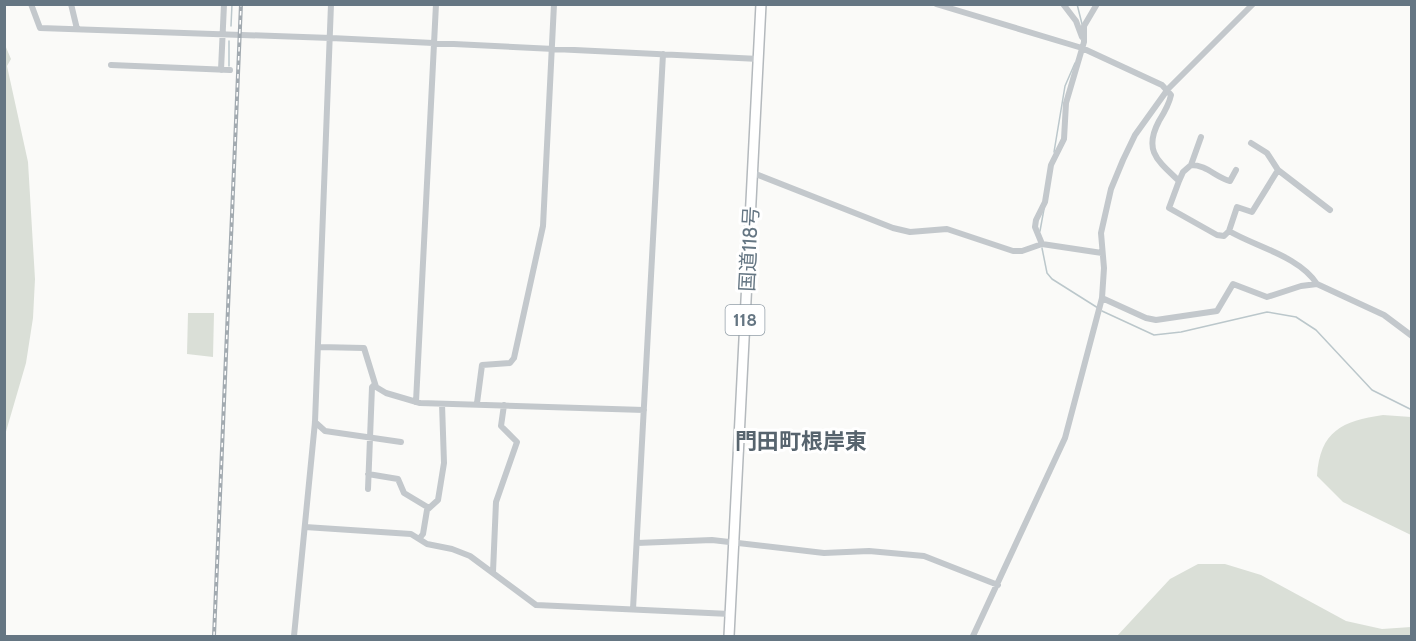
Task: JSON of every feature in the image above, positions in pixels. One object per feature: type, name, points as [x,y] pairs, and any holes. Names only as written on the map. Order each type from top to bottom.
[{"type":"highway","name":"国道118号","points":[[729,636],[761,4]]},
{"type":"street","points":[[31,4],[40,28],[331,38],[759,59]]},
{"type":"street","points":[[71,4],[77,29]]},
{"type":"street","points":[[221,70],[224,4]]},
{"type":"street","points":[[294,636],[315,422],[331,4]]},
{"type":"street","points":[[416,402],[436,4]]},
{"type":"street","points":[[477,403],[482,365],[510,363],[514,358],[543,226],[554,4]]},
{"type":"street","points":[[936,4],[1083,45],[1168,89]]},
{"type":"street","points":[[1063,4],[1076,21],[1083,45]]},
{"type":"street","points":[[1042,244],[1035,227],[1036,220],[1046,202],[1051,165],[1064,139],[1066,104],[1083,45],[1084,26],[1097,4]]},
{"type":"street","points":[[973,636],[1065,438],[1102,298],[1101,233],[1119,170],[1135,135],[1168,89],[1253,4]]},
{"type":"street","points":[[633,609],[663,54]]},
{"type":"street","points":[[111,65],[230,70]]},
{"type":"street","points":[[1168,89],[1170,102],[1154,132],[1152,145],[1157,160],[1179,181]]},
{"type":"street","points":[[1201,137],[1191,165],[1183,172],[1169,208],[1217,235],[1224,236],[1229,231],[1238,207],[1252,212],[1278,170]]},
{"type":"street","points":[[1251,143],[1267,153],[1278,170],[1294,179],[1330,210]]},
{"type":"street","points":[[1191,165],[1205,166],[1221,178],[1230,181],[1236,170]]},
{"type":"street","points":[[753,172],[821,198],[863,219],[910,232],[947,229],[1013,251],[1022,251],[1042,244],[1102,253]]},
{"type":"street","points":[[1229,231],[1295,265],[1312,276],[1317,284]]},
{"type":"street","points":[[1102,298],[1146,318],[1156,320],[1210,314],[1223,304],[1233,284],[1267,297],[1301,286],[1317,284],[1384,315],[1412,336]]},
{"type":"street","points":[[319,347],[364,348],[374,385],[372,387],[368,489]]},
{"type":"street","points":[[374,385],[386,393],[416,402],[644,410]]},
{"type":"street","points":[[419,539],[429,508],[438,500],[444,463],[442,404]]},
{"type":"street","points":[[493,572],[496,502],[517,442],[501,426],[504,405]]},
{"type":"street","points":[[315,422],[325,431],[401,442]]},
{"type":"street","points":[[369,474],[398,479],[404,493],[429,508]]},
{"type":"street","points":[[305,527],[404,532],[427,544],[461,551],[536,605],[730,614]]},
{"type":"street","points":[[637,543],[712,540],[824,553],[869,551],[924,556],[998,585]]},
{"type":"shaded area","points":[[5,45],[11,59],[7,66],[28,162],[35,279],[33,318],[26,363],[5,435]]},
{"type":"shaded area","points":[[188,313],[214,313],[213,357],[187,354]]},
{"type":"shaded area","points":[[1383,415],[1411,417],[1411,535],[1343,502],[1317,476],[1323,448],[1336,431],[1356,421]]},
{"type":"shaded area","points":[[1198,564],[1225,564],[1261,575],[1346,621],[1382,629],[1411,627],[1411,636],[1117,636],[1170,579]]},
{"type":"waterway","points":[[231,26],[232,4]]},
{"type":"waterway","points":[[1077,4],[1082,24]]},
{"type":"waterway","points":[[229,41],[229,66]]},
{"type":"waterway","points":[[1054,152],[1065,86],[1075,63]]},
{"type":"waterway","points":[[1040,231],[1044,209]]},
{"type":"waterway","points":[[1042,248],[1047,273],[1052,279],[1098,308]]},
{"type":"waterway","points":[[1102,311],[1154,335],[1181,332],[1267,312],[1296,317],[1316,330],[1372,390],[1412,410]]},
{"type":"railway","points":[[214,636],[241,4]]},
{"type":"district","name":"門田町根岸東","points":[[801,441]]}]
